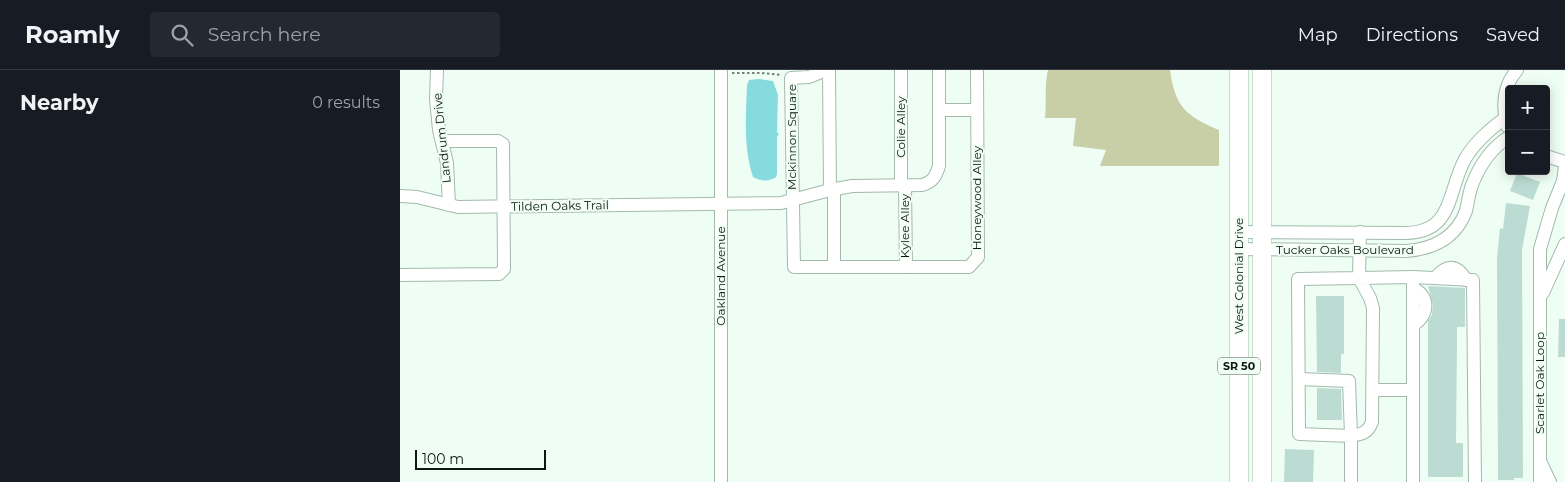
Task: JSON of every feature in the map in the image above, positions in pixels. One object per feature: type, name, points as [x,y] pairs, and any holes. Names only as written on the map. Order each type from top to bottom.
[{"type":"highway","name":"West Colonial Drive","points":[[1239,70],[1239,482]]},
{"type":"highway","name":"West Colonial Drive","points":[[1262,70],[1262,482]]},
{"type":"street","name":"Landrum Drive","points":[[437,70],[436,99],[446,163],[449,205]]},
{"type":"street","points":[[828,70],[834,267]]},
{"type":"street","name":"Mckinnon Square","points":[[792,200],[791,78],[809,78],[828,70]]},
{"type":"street","name":"Colie Alley","points":[[902,70],[903,185]]},
{"type":"street","name":"Mckinnon Square","points":[[721,203],[781,203],[832,190],[869,185],[922,185],[930,182],[937,175],[939,166],[939,70]]},
{"type":"street","name":"Honeywood Alley","points":[[792,200],[794,267],[969,267],[978,257],[977,70]]},
{"type":"street","points":[[1508,85],[1517,70]]},
{"type":"street","name":"Oakland Avenue","points":[[721,72],[721,482]]},
{"type":"street","points":[[1505,94],[1505,107]]},
{"type":"street","points":[[939,110],[977,110]]},
{"type":"street","name":"Tucker Oaks Boulevard","points":[[1239,241],[1262,241],[1360,232],[1417,233],[1432,227],[1444,216],[1454,184],[1472,148],[1484,134],[1505,125]]},
{"type":"street","name":"Tucker Oaks Boulevard","points":[[1239,241],[1262,241],[1360,250],[1420,250],[1437,244],[1447,238],[1462,220],[1472,186],[1480,168],[1495,148],[1505,140]]},
{"type":"street","points":[[400,275],[499,274],[504,270],[503,144],[498,141],[442,142]]},
{"type":"street","name":"Scarlet Oak Loop","points":[[1540,482],[1539,261],[1542,238],[1563,181],[1565,164],[1550,158]]},
{"type":"street","points":[[1464,161],[1480,168]]},
{"type":"street","name":"Kylee Alley","points":[[903,185],[906,267]]},
{"type":"street","name":"Tilden Oaks Trail","points":[[400,196],[417,197],[458,207],[721,203]]},
{"type":"street","points":[[1360,232],[1359,278],[1370,298],[1373,308],[1374,390],[1372,422],[1369,430],[1364,434],[1350,436],[1299,434],[1298,279],[1359,278],[1413,283],[1435,278],[1473,280],[1475,482]]},
{"type":"street","points":[[1542,238],[1564,246]]},
{"type":"street","name":"Scarlet Oak Loop","points":[[1540,305],[1547,281],[1564,246]]},
{"type":"street","points":[[1413,283],[1413,482]]},
{"type":"street","points":[[1299,379],[1349,381],[1351,482]]},
{"type":"street","points":[[1374,390],[1413,390]]},
{"type":"street","name":"Scarlet Oak Loop","points":[[1540,461],[1550,482]]},
{"type":"path","points":[[721,72],[762,73],[791,78]]},
{"type":"green space","points":[[1048,70],[1170,70],[1175,93],[1184,109],[1198,120],[1219,130],[1219,166],[1100,166],[1106,150],[1073,146],[1076,118],[1045,118]]},
{"type":"water","points":[[749,80],[773,81],[778,95],[777,132],[779,135],[777,136],[777,174],[774,179],[768,180],[753,177],[746,142],[747,85]]},
{"type":"building","points":[[1516,175],[1522,175],[1540,182],[1533,200],[1510,191]]},
{"type":"building","points":[[1506,203],[1530,206],[1522,250],[1523,478],[1498,480],[1497,258],[1500,228],[1503,229]]},
{"type":"building","points":[[1428,286],[1465,288],[1465,327],[1457,327],[1456,443],[1463,443],[1463,477],[1428,477],[1428,321],[1432,315],[1433,305]]},
{"type":"building","points":[[1316,296],[1344,296],[1344,354],[1341,354],[1341,373],[1317,372]]},
{"type":"building","points":[[1559,319],[1565,319],[1565,357],[1558,357]]},
{"type":"building","points":[[1317,388],[1341,389],[1342,420],[1317,420]]},
{"type":"building","points":[[1285,449],[1314,450],[1313,482],[1284,482]]}]
